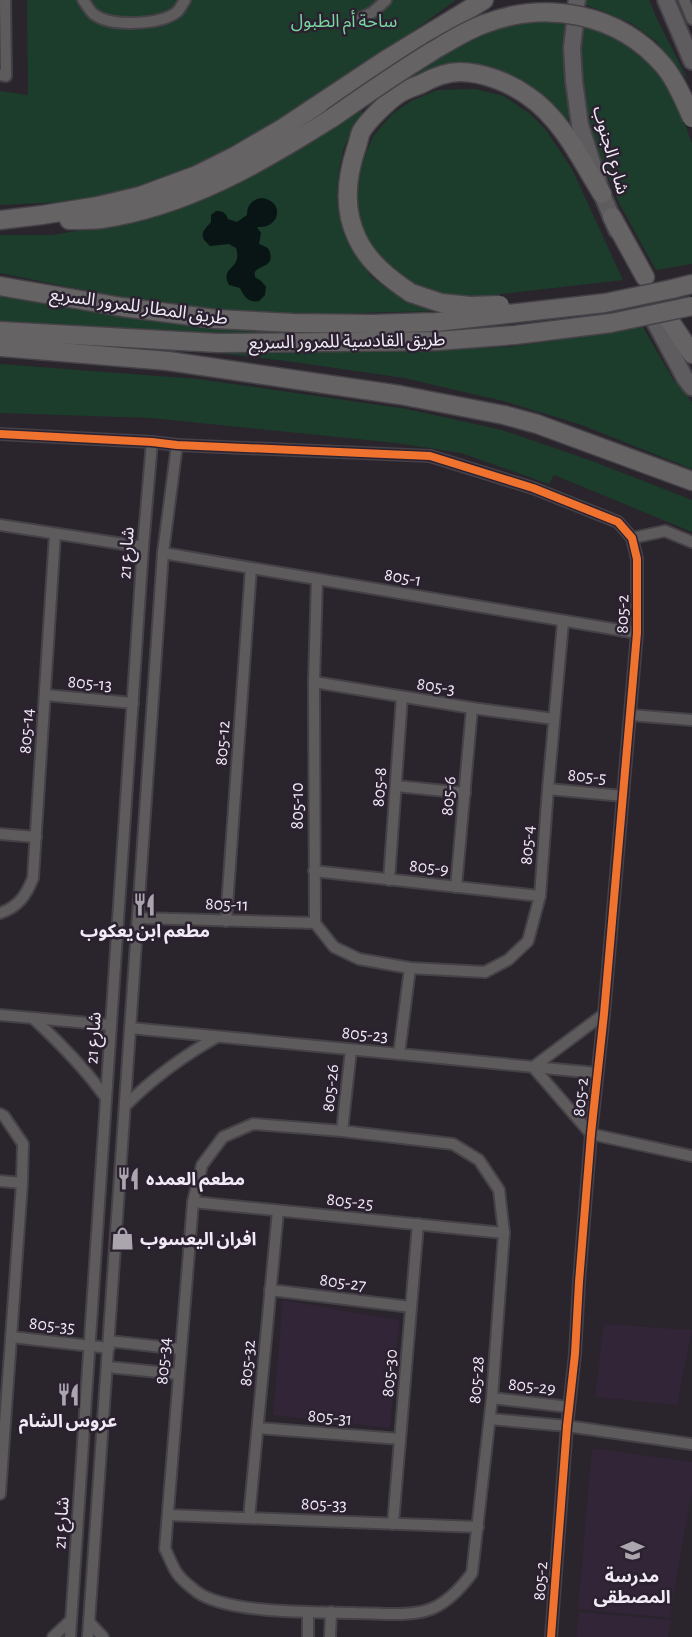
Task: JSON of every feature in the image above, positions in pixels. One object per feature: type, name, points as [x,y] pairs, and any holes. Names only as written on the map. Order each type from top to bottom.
[{"type":"highway","points":[[0,221],[129,199],[197,176],[283,128],[484,0]]},
{"type":"highway","points":[[0,221],[100,219],[144,210],[193,193],[281,151],[406,67],[456,37],[483,24],[508,16],[532,12],[582,15],[608,24],[646,47],[664,66],[679,89],[692,119]]},
{"type":"highway","points":[[602,194],[565,134],[530,96],[509,84],[483,75],[459,72],[432,78],[398,94],[362,130],[348,177],[348,208],[357,238],[372,261],[393,281],[411,293],[441,303],[470,306],[561,301],[672,289],[692,284]]},
{"type":"highway","points":[[612,217],[641,277]]},
{"type":"highway","name":"طريق المطار للمرور السريع","points":[[0,285],[122,307],[215,319],[372,324],[437,322],[605,303],[672,289]]},
{"type":"highway","name":"طريق القادسية للمرور السريع","points":[[0,331],[217,343],[437,341],[514,335],[611,323],[692,306]]},
{"type":"highway","points":[[663,323],[692,354]]},
{"type":"highway","points":[[0,347],[168,361],[400,395],[504,415],[537,424],[692,481]]},
{"type":"main road","points":[[666,0],[692,61]]},
{"type":"main road","name":"شارع الجنوب","points":[[576,9],[573,59],[580,125],[602,194],[612,217]]},
{"type":"main road","points":[[663,323],[685,378],[692,387]]},
{"type":"street","points":[[3,75],[5,0]]},
{"type":"street","points":[[83,0],[93,14],[104,20],[133,23],[161,19],[177,11],[185,0]]},
{"type":"street","points":[[356,20],[373,12],[386,0]]},
{"type":"street","points":[[684,0],[692,19]]},
{"type":"street","points":[[0,434],[177,445],[430,456],[533,488],[618,522],[632,538],[664,531],[692,542]]},
{"type":"street","name":"شارع 21","points":[[70,1637],[152,442]]},
{"type":"street","name":"شارع 21","points":[[88,1637],[163,553],[177,445]]},
{"type":"street","points":[[0,525],[143,547]]},
{"type":"street","name":"805-14","points":[[0,913],[11,909],[27,895],[33,878],[55,534]]},
{"type":"street","name":"805-2","points":[[551,1637],[591,1134],[604,1014],[637,633],[637,559],[632,538]]},
{"type":"street","name":"805-1","points":[[163,553],[637,633]]},
{"type":"street","name":"805-12","points":[[226,921],[251,568]]},
{"type":"street","name":"805-10","points":[[315,923],[314,682],[317,579]]},
{"type":"street","name":"805-4","points":[[410,968],[485,972],[508,960],[528,941],[540,896],[563,622]]},
{"type":"street","name":"805-3","points":[[314,682],[554,719]]},
{"type":"street","name":"805-13","points":[[45,695],[133,703]]},
{"type":"street","name":"805-8","points":[[389,880],[402,697]]},
{"type":"street","name":"805-6","points":[[456,887],[472,708]]},
{"type":"street","points":[[630,715],[692,720]]},
{"type":"street","points":[[396,786],[465,793]]},
{"type":"street","name":"805-5","points":[[548,789],[623,796]]},
{"type":"street","points":[[0,834],[36,837]]},
{"type":"street","points":[[122,855],[142,856]]},
{"type":"street","name":"805-9","points":[[314,872],[540,896]]},
{"type":"street","name":"805-11","points":[[138,918],[315,923]]},
{"type":"street","points":[[315,923],[334,947],[358,959],[410,968],[399,1054]]},
{"type":"street","points":[[604,1014],[533,1067],[591,1134],[692,1156]]},
{"type":"street","points":[[0,1015],[111,1025]]},
{"type":"street","points":[[33,1018],[72,1055],[91,1076],[106,1098]]},
{"type":"street","name":"805-23","points":[[130,1029],[597,1073]]},
{"type":"street","points":[[125,1106],[169,1067],[217,1037]]},
{"type":"street","name":"805-26","points":[[342,1131],[351,1050]]},
{"type":"street","points":[[0,1113],[23,1144],[0,1494]]},
{"type":"street","name":"805-34","points":[[308,1612],[250,1608],[221,1602],[199,1593],[177,1574],[165,1549],[193,1202],[202,1165],[224,1137],[253,1124],[342,1131]]},
{"type":"street","name":"805-28","points":[[308,1612],[411,1614],[429,1610],[444,1602],[461,1588],[472,1573],[492,1398],[504,1233],[499,1190],[479,1160],[453,1144],[342,1131]]},
{"type":"street","points":[[0,1180],[22,1183]]},
{"type":"street","name":"805-25","points":[[193,1202],[504,1233]]},
{"type":"street","name":"805-32","points":[[249,1518],[278,1210]]},
{"type":"street","name":"805-30","points":[[393,1524],[418,1224]]},
{"type":"street","name":"805-27","points":[[270,1290],[411,1306]]},
{"type":"street","name":"805-35","points":[[11,1337],[89,1346],[109,1345]]},
{"type":"street","points":[[109,1345],[180,1350]]},
{"type":"street","points":[[108,1367],[178,1374]]},
{"type":"street","name":"805-29","points":[[492,1398],[569,1407]]},
{"type":"street","points":[[490,1419],[567,1426],[692,1444]]},
{"type":"street","name":"805-31","points":[[258,1428],[400,1439]]},
{"type":"street","name":"805-33","points":[[168,1515],[478,1527]]},
{"type":"street","points":[[308,1612],[308,1637]]},
{"type":"street","points":[[330,1637],[331,1612]]},
{"type":"street","points":[[53,1637],[71,1620]]},
{"type":"street","points":[[89,1622],[103,1637]]},
{"type":"shaded area","points":[[261,198],[274,204],[277,214],[271,224],[257,227],[261,233],[259,244],[269,249],[271,258],[255,272],[255,277],[266,287],[265,295],[259,301],[252,301],[247,299],[240,288],[229,285],[227,279],[227,274],[236,260],[236,248],[229,244],[210,246],[204,240],[203,235],[211,222],[211,215],[216,211],[224,212],[228,219],[237,222],[247,215],[252,202]]},
{"type":"shaded area","points":[[283,1300],[399,1320],[390,1428],[273,1415]]},
{"type":"shaded area","points":[[604,1324],[692,1330],[677,1405],[595,1397]]},
{"type":"shaded area","name":"مدرسة المصطقى","points":[[592,1448],[692,1462],[692,1491],[669,1618],[578,1609]]},
{"type":"shaded area","points":[[579,1612],[671,1620],[668,1637],[577,1637]]},
{"type":"green space","name":"ساحة أم الطبول","points":[[27,0],[456,0],[405,37],[273,124],[212,158],[163,180],[114,193],[65,202],[0,205],[0,91],[28,95]]},
{"type":"green space","points":[[582,0],[649,0],[688,80],[656,41],[631,23],[582,3]]},
{"type":"green space","points":[[551,20],[567,23],[571,116],[567,120],[563,119],[525,82],[495,70],[469,66],[443,67],[419,74],[399,85],[397,81],[457,42],[510,22]]},
{"type":"green space","points":[[579,26],[601,32],[624,44],[645,61],[662,77],[680,109],[692,144],[692,264],[656,270],[619,203],[589,123],[581,76]]},
{"type":"green space","points":[[475,89],[504,96],[529,113],[546,130],[572,169],[623,280],[484,296],[442,295],[408,282],[385,265],[363,229],[355,204],[356,184],[364,157],[374,135],[392,114],[411,101],[437,90]]},
{"type":"green space","points":[[362,107],[362,115],[344,147],[339,170],[337,196],[341,220],[351,245],[371,277],[401,298],[436,311],[275,315],[157,305],[0,273],[0,235],[52,235],[111,225]]},
{"type":"green space","points":[[0,294],[140,319],[200,326],[350,330],[351,333],[236,335],[0,324]]},
{"type":"green space","points":[[643,327],[673,379],[692,402],[692,469],[579,424],[503,401],[404,378],[287,361],[156,346],[351,351],[510,347]]},
{"type":"green space","points":[[0,364],[198,379],[407,409],[502,430],[592,461],[692,500],[692,532],[554,475],[549,484],[461,453],[396,443],[151,418],[0,413]]},
{"type":"cycle path","points":[[0,434],[177,445],[430,456],[533,488],[618,522],[632,538],[637,559],[637,633],[604,1014],[591,1134],[551,1637]]},
{"type":"place","name":"مطعم ابن يعكوب","points":[[145,905]]},
{"type":"place","name":"مطعم العمده","points":[[128,1179]]},
{"type":"place","name":"افران اليعسوب","points":[[122,1239]]},
{"type":"place","name":"عروس الشام","points":[[68,1395]]},
{"type":"place","name":"مدرسة المصطقى","points":[[632,1550]]}]
